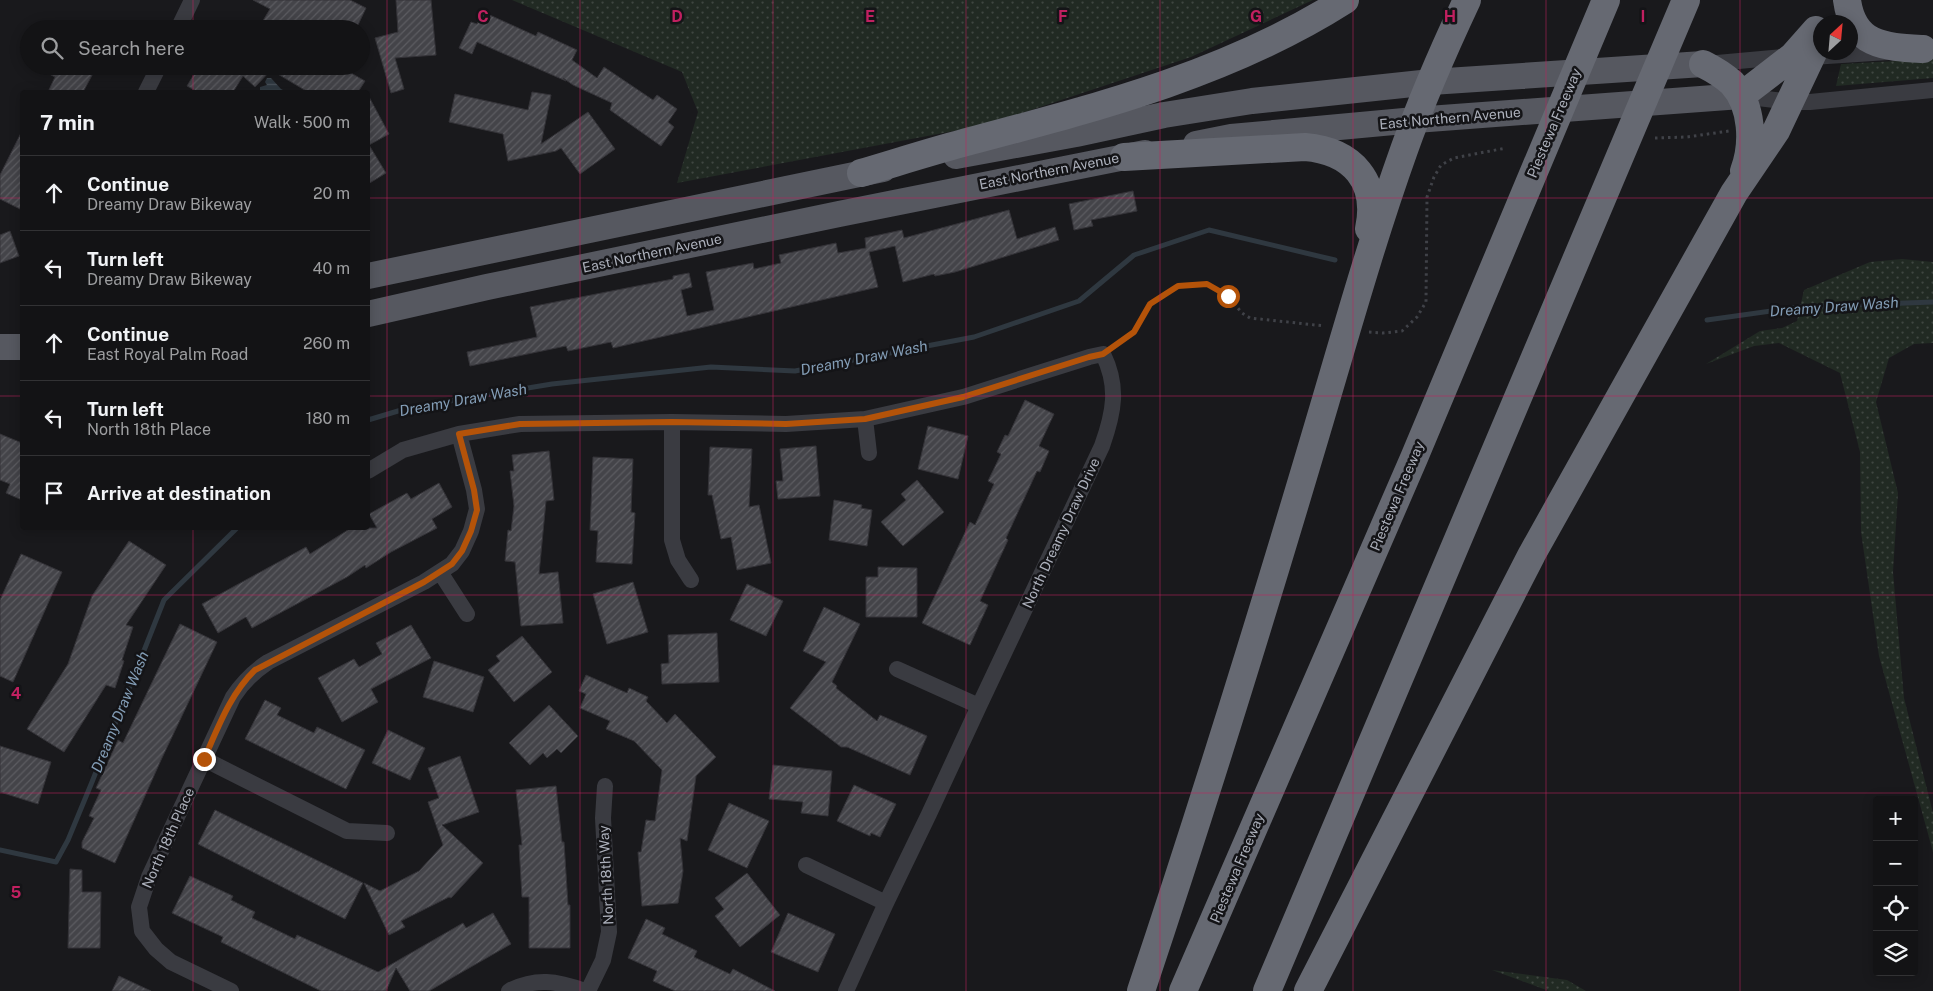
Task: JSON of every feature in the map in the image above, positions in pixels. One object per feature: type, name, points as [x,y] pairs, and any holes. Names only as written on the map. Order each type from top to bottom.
[{"type":"highway","points":[[861,173],[1072,115],[1204,71],[1242,56],[1288,33],[1345,0]]},
{"type":"highway","points":[[1141,991],[1192,837],[1314,440],[1359,286],[1415,120],[1467,0]]},
{"type":"highway","points":[[1830,15],[1836,0]]},
{"type":"highway","points":[[1826,15],[1836,0]]},
{"type":"highway","points":[[1848,0],[1853,24],[1866,38],[1885,46],[1928,49]]},
{"type":"highway","points":[[1267,991],[1685,3]]},
{"type":"highway","name":"Piestewa Freeway","points":[[1183,991],[1402,485],[1603,7]]},
{"type":"highway","points":[[1741,96],[1808,50]]},
{"type":"highway","points":[[1308,991],[1532,554],[1729,202],[1773,136],[1791,102],[1808,50]]},
{"type":"highway","points":[[1703,64],[1724,76],[1733,85],[1741,96],[1750,125],[1751,146],[1746,164],[1729,202]]},
{"type":"highway","points":[[1124,156],[1306,147],[1318,148],[1340,156],[1350,162],[1361,175],[1371,199],[1371,222],[1359,286]]},
{"type":"main road","points":[[370,276],[861,173],[1076,134],[1164,115],[1252,101],[1431,82],[1703,64]]},
{"type":"main road","name":"East Northern Avenue","points":[[370,314],[496,285],[849,212],[1124,156],[1231,137],[1415,120],[1741,96]]},
{"type":"main road","points":[[0,347],[20,347]]},
{"type":"street","points":[[182,20],[192,0]]},
{"type":"street","points":[[1703,64],[1808,50],[1928,49]]},
{"type":"street","points":[[147,90],[154,75]]},
{"type":"street","points":[[1741,96],[1791,102],[1831,101],[1933,90]]},
{"type":"street","points":[[370,469],[403,450],[459,434],[520,424],[672,422],[786,424],[865,419],[963,397],[1103,354]]},
{"type":"street","name":"North Dreamy Draw Drive","points":[[846,991],[1102,446],[1114,401],[1110,370],[1103,354]]},
{"type":"street","points":[[865,419],[869,453]]},
{"type":"street","points":[[672,422],[672,540],[678,560],[691,580]]},
{"type":"street","name":"North 18th Place","points":[[231,991],[171,962],[156,950],[142,930],[139,907],[149,877],[204,759],[243,682],[255,670],[440,572],[452,564],[462,551],[471,531],[477,510],[474,490],[459,434]]},
{"type":"street","points":[[440,572],[467,614]]},
{"type":"street","points":[[897,669],[979,706]]},
{"type":"street","points":[[204,759],[347,831],[387,833]]},
{"type":"street","name":"North 18th Way","points":[[586,991],[604,960],[609,932],[602,818],[605,786]]},
{"type":"street","points":[[806,865],[886,903]]},
{"type":"street","points":[[509,991],[523,984],[559,982],[586,991]]},
{"type":"path","points":[[1655,138],[1687,137],[1736,130]]},
{"type":"path","points":[[1383,333],[1402,330],[1417,317],[1426,302],[1427,197],[1434,177],[1441,165],[1454,158],[1506,148]]},
{"type":"path","points":[[1103,354],[1134,332],[1150,304],[1178,286],[1207,284],[1228,296],[1242,313],[1250,318],[1263,318]]},
{"type":"shaded area","points":[[512,0],[1313,0],[1191,57],[986,125],[677,183],[698,112],[682,72]]},
{"type":"shaded area","points":[[1933,59],[1933,78],[1836,86],[1841,64]]},
{"type":"shaded area","points":[[267,78],[271,78],[283,90],[260,90],[260,87],[267,85],[265,82]]},
{"type":"shaded area","points":[[1902,259],[1933,262],[1933,343],[1914,344],[1889,358],[1876,402],[1898,493],[1893,572],[1904,698],[1933,813],[1933,852],[1879,656],[1861,532],[1860,452],[1840,373],[1779,343],[1754,346],[1706,364],[1760,331],[1782,328],[1797,321],[1804,290],[1870,262]]},
{"type":"shaded area","points":[[1492,970],[1567,980],[1586,991],[1549,991]]},
{"type":"building","points":[[253,0],[350,0],[366,8],[360,20],[263,20],[270,9]]},
{"type":"building","points":[[396,0],[431,0],[436,55],[395,58],[404,89],[391,93],[375,38],[398,32]]},
{"type":"building","points":[[483,12],[536,36],[538,32],[577,50],[572,60],[597,78],[604,67],[653,100],[657,95],[677,109],[668,122],[674,127],[661,146],[610,110],[612,103],[573,85],[563,78],[566,81],[477,42],[472,54],[459,48],[471,22],[477,24]]},
{"type":"building","points":[[51,75],[92,75],[84,90],[49,90],[55,77]]},
{"type":"building","points":[[194,75],[266,75],[255,87],[243,76],[234,90],[194,90],[187,86]]},
{"type":"building","points":[[279,75],[354,75],[365,81],[359,90],[305,90]]},
{"type":"building","points":[[532,92],[551,95],[541,144],[588,112],[615,149],[580,174],[561,148],[556,151],[508,161],[503,134],[449,122],[455,94],[528,110]]},
{"type":"building","points":[[370,99],[389,134],[370,144]]},
{"type":"building","points":[[20,135],[20,209],[0,199],[0,175]]},
{"type":"building","points":[[370,147],[386,173],[370,183]]},
{"type":"building","points":[[1133,191],[1137,211],[1091,220],[1093,226],[1074,230],[1069,204]]},
{"type":"building","points":[[1009,210],[1017,239],[1055,227],[1059,240],[955,272],[935,276],[934,274],[903,282],[895,246],[869,252],[878,287],[613,348],[611,342],[568,351],[566,346],[470,366],[467,352],[537,337],[530,307],[673,279],[673,276],[689,273],[692,287],[681,290],[687,316],[714,310],[706,272],[753,263],[754,269],[781,263],[779,255],[836,243],[838,253],[866,248],[865,238],[902,230],[904,238]]},
{"type":"building","points":[[10,231],[19,256],[0,263],[0,235]]},
{"type":"building","points":[[1025,400],[1054,414],[1039,446],[1049,451],[1040,472],[1037,471],[1006,538],[1008,540],[980,601],[988,605],[970,645],[922,623],[970,522],[975,525],[994,484],[988,481],[1001,454],[997,452],[1005,435],[1008,436]]},
{"type":"building","points":[[928,426],[968,436],[958,479],[918,469]]},
{"type":"building","points":[[0,434],[20,442],[20,499],[6,493],[10,484],[0,480]]},
{"type":"building","points":[[816,446],[820,496],[778,499],[776,481],[783,481],[780,449]]},
{"type":"building","points":[[710,447],[752,449],[749,507],[759,505],[771,563],[737,570],[731,537],[721,539],[712,495],[708,495]]},
{"type":"building","points":[[549,451],[554,500],[546,501],[539,574],[558,572],[563,623],[521,626],[515,562],[505,561],[508,530],[511,531],[514,506],[510,471],[514,471],[512,455]]},
{"type":"building","points":[[593,457],[633,459],[631,512],[635,513],[632,564],[596,562],[598,531],[590,530]]},
{"type":"building","points":[[917,480],[944,512],[903,546],[881,522],[906,500],[901,494]]},
{"type":"building","points":[[439,483],[452,507],[432,519],[437,528],[391,552],[366,568],[365,565],[347,577],[252,628],[246,617],[218,633],[202,604],[306,547],[310,554],[348,530],[370,530],[370,528],[377,528],[370,513],[407,493],[411,499]]},
{"type":"building","points":[[834,500],[862,505],[861,508],[872,510],[867,546],[829,540]]},
{"type":"building","points":[[129,541],[166,565],[126,625],[133,627],[115,688],[106,685],[64,752],[27,729],[68,664],[92,596]]},
{"type":"building","points":[[21,554],[62,572],[13,682],[0,676],[0,600]]},
{"type":"building","points":[[878,567],[917,568],[917,617],[866,617],[866,577],[878,577]]},
{"type":"building","points":[[633,582],[648,632],[607,644],[593,594]]},
{"type":"building","points":[[747,584],[783,601],[766,636],[730,620]]},
{"type":"building","points":[[824,607],[860,624],[832,682],[837,686],[836,688],[877,721],[880,715],[927,736],[910,775],[847,747],[841,747],[790,708],[826,662],[803,651]]},
{"type":"building","points":[[180,624],[217,642],[115,863],[82,848],[82,842],[94,818],[89,816],[101,790],[96,788],[118,740],[123,743]]},
{"type":"building","points":[[411,625],[431,658],[371,689],[378,702],[342,722],[318,678],[354,659],[359,667],[382,654],[376,643]]},
{"type":"building","points":[[717,633],[719,682],[662,684],[661,664],[669,663],[668,635]]},
{"type":"building","points":[[522,636],[552,672],[514,702],[488,670],[500,661],[496,656]]},
{"type":"building","points":[[434,661],[484,677],[473,712],[423,697]]},
{"type":"building","points":[[586,675],[627,693],[629,688],[648,697],[646,701],[667,723],[675,714],[716,757],[696,776],[687,841],[680,838],[683,871],[678,903],[642,906],[638,852],[641,852],[646,820],[655,821],[662,770],[634,741],[606,729],[610,721],[580,708],[586,694],[579,691]]},
{"type":"building","points":[[265,700],[281,708],[277,715],[314,733],[317,727],[365,750],[346,789],[245,739]]},
{"type":"building","points":[[549,705],[578,736],[561,753],[557,749],[547,758],[543,753],[530,765],[509,743]]},
{"type":"building","points":[[388,730],[425,748],[410,780],[372,763]]},
{"type":"building","points":[[0,746],[51,762],[38,804],[0,792]]},
{"type":"building","points":[[460,756],[479,812],[442,825],[483,863],[451,898],[449,897],[401,921],[405,927],[389,935],[364,883],[380,891],[419,871],[443,845],[428,802],[439,798],[428,768]]},
{"type":"building","points":[[773,765],[832,771],[828,816],[801,813],[803,802],[769,799]]},
{"type":"building","points":[[854,785],[896,804],[880,837],[871,833],[870,836],[837,821]]},
{"type":"building","points":[[556,786],[562,842],[564,842],[568,905],[570,905],[570,948],[529,948],[529,897],[522,897],[519,845],[522,845],[516,790]]},
{"type":"building","points":[[729,803],[769,821],[747,868],[708,850]]},
{"type":"building","points":[[215,810],[363,883],[345,919],[198,844]]},
{"type":"building","points":[[70,869],[82,870],[82,892],[101,892],[100,948],[68,948]]},
{"type":"building","points":[[747,873],[780,915],[740,947],[715,916],[724,909],[715,898]]},
{"type":"building","points":[[190,876],[233,896],[231,900],[255,912],[252,918],[295,939],[297,935],[378,972],[463,923],[466,928],[493,913],[511,944],[429,991],[410,991],[396,968],[386,991],[321,991],[221,942],[223,937],[172,913]]},
{"type":"building","points":[[788,913],[835,934],[818,972],[771,952]]},
{"type":"building","points":[[646,919],[665,928],[662,934],[697,951],[694,957],[730,974],[733,969],[775,991],[675,991],[653,981],[657,971],[628,958]]},
{"type":"building","points":[[119,976],[151,991],[112,991]]},
{"type":"waterway","name":"Dreamy Draw Wash","points":[[370,419],[408,408],[552,384],[711,367],[795,371],[974,337],[1079,301],[1134,255],[1209,230],[1335,260]]},
{"type":"waterway","name":"Dreamy Draw Wash","points":[[1707,320],[1799,307],[1933,302]]},
{"type":"waterway","name":"Dreamy Draw Wash","points":[[0,850],[56,862],[68,840],[92,782],[164,600],[235,530]]},
{"type":"route","points":[[204,759],[234,697],[243,682],[255,670],[424,582],[452,564],[462,551],[471,531],[477,510],[474,490],[459,434],[520,424],[672,422],[786,424],[865,419],[963,397],[1103,354],[1134,332],[1150,304],[1178,286],[1207,284],[1228,296]]}]
